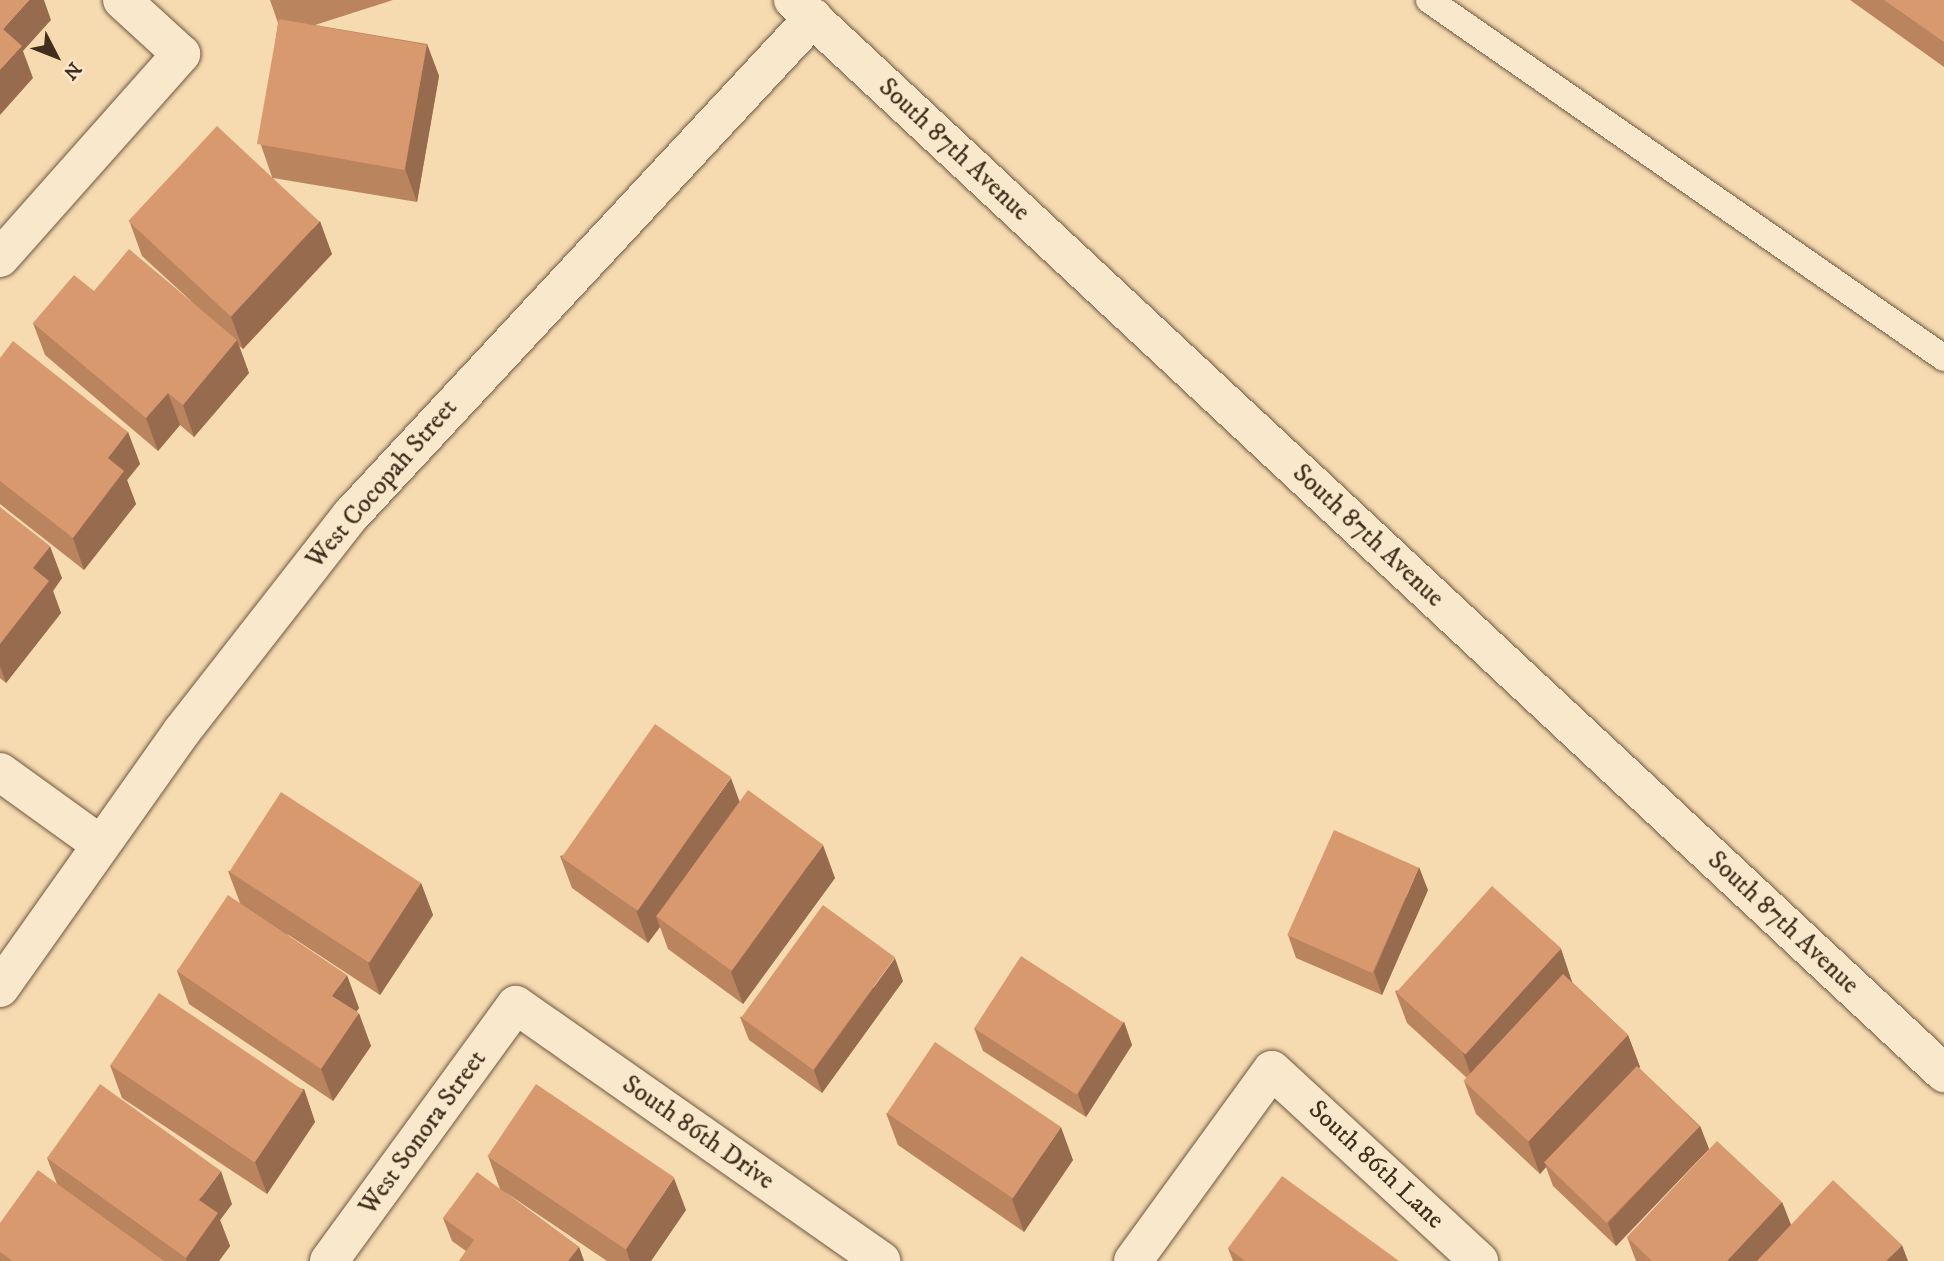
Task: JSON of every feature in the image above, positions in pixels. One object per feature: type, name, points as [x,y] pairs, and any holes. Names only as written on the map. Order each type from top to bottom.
[{"type":"street","points":[[0,258],[181,54],[122,0]]},
{"type":"street","name":"West Cocopah Street","points":[[0,988],[100,844],[351,515],[803,9]]},
{"type":"street","name":"South 87th Avenue","points":[[803,9],[1944,1073]]},
{"type":"street","points":[[0,772],[100,844]]},
{"type":"street","name":"West Sonora Street","points":[[329,1261],[516,1005]]},
{"type":"street","name":"South 86th Drive","points":[[516,1005],[881,1261]]},
{"type":"street","name":"South 86th Lane","points":[[1133,1261],[1272,1070],[1479,1261]]},
{"type":"lane","points":[[1429,0],[1944,358]]},
{"type":"building","points":[[0,0],[29,0],[3,29],[22,46],[0,70]]},
{"type":"building","points":[[1884,0],[1944,0],[1944,42]]},
{"type":"building","points":[[279,19],[427,45],[405,170],[257,144]]},
{"type":"building","points":[[217,126],[319,221],[231,317],[128,221]]},
{"type":"building","points":[[129,249],[237,340],[183,405],[168,393],[146,418],[33,323],[74,275],[94,291]]},
{"type":"building","points":[[13,341],[128,432],[108,458],[124,471],[73,538],[0,481],[0,358]]},
{"type":"building","points":[[0,507],[50,546],[33,568],[49,581],[0,644]]},
{"type":"building","points":[[655,724],[731,777],[638,911],[562,858]]},
{"type":"building","points":[[748,790],[823,845],[732,971],[656,916]]},
{"type":"building","points":[[281,792],[421,883],[369,963],[229,872]]},
{"type":"building","points":[[1334,830],[1419,868],[1372,973],[1287,935]]},
{"type":"building","points":[[1492,886],[1561,948],[1465,1054],[1396,992]]},
{"type":"building","points":[[228,895],[347,975],[332,996],[359,1013],[321,1069],[177,971]]},
{"type":"building","points":[[823,905],[895,957],[813,1070],[741,1017]]},
{"type":"building","points":[[1021,956],[1123,1022],[1076,1095],[974,1028]]},
{"type":"building","points":[[1563,974],[1628,1035],[1529,1141],[1463,1081]]},
{"type":"building","points":[[159,993],[303,1090],[255,1162],[110,1065]]},
{"type":"building","points":[[935,1042],[1061,1127],[1013,1198],[887,1113]]},
{"type":"building","points":[[1637,1066],[1700,1126],[1606,1223],[1544,1162]]},
{"type":"building","points":[[100,1084],[221,1171],[199,1200],[218,1213],[186,1258],[47,1158]]},
{"type":"building","points":[[536,1084],[674,1177],[626,1250],[487,1156]]},
{"type":"building","points":[[1717,1141],[1782,1202],[1727,1261],[1652,1261],[1627,1237]]},
{"type":"building","points":[[38,1170],[164,1261],[13,1261],[0,1252],[0,1223]]},
{"type":"building","points":[[477,1172],[579,1247],[568,1261],[459,1261],[474,1240],[443,1218]]},
{"type":"building","points":[[1282,1176],[1399,1261],[1245,1261],[1228,1248]]},
{"type":"building","points":[[1833,1180],[1902,1245],[1886,1261],[1757,1261]]}]
